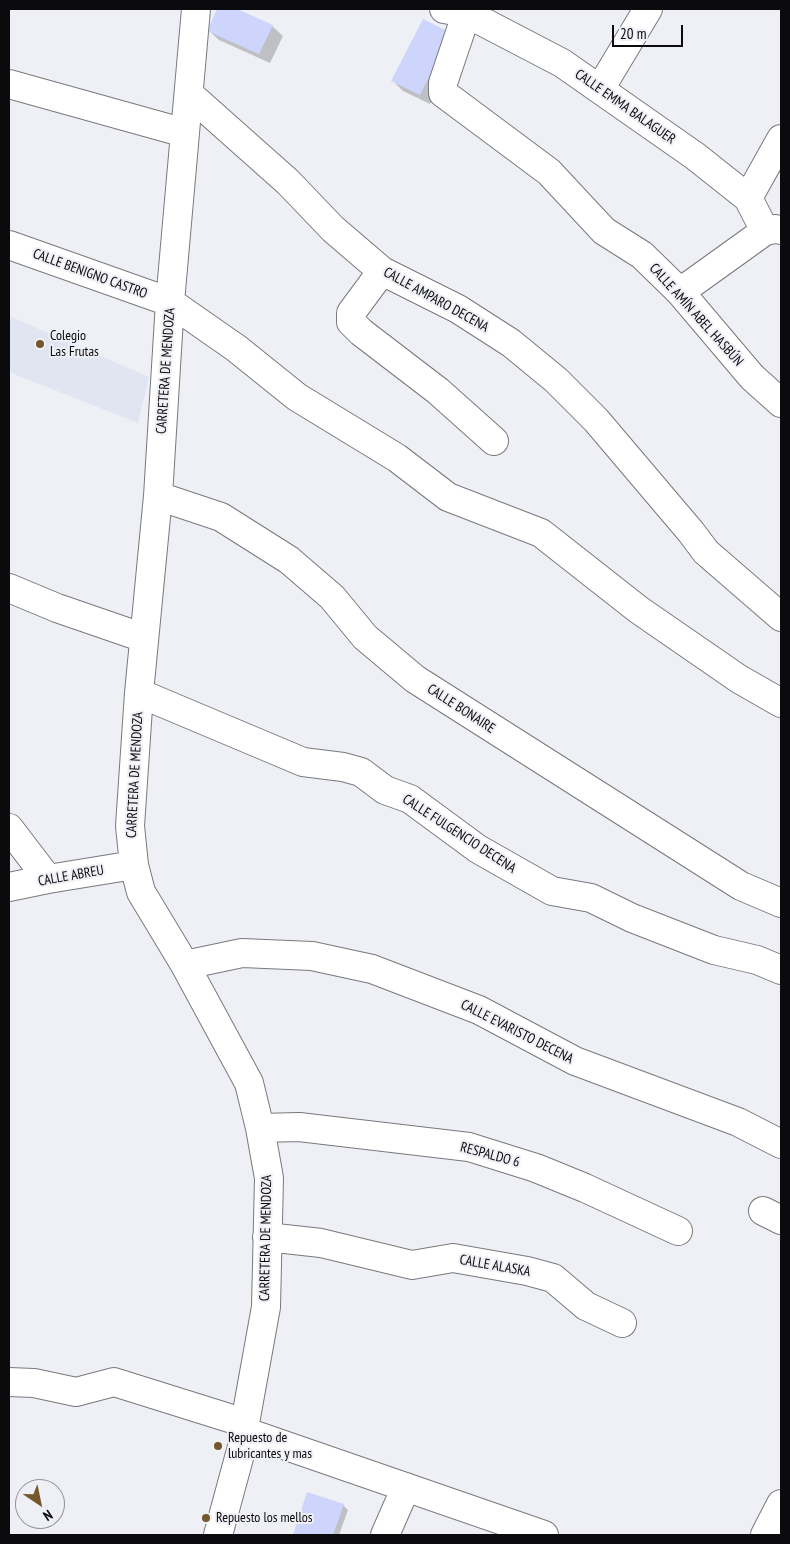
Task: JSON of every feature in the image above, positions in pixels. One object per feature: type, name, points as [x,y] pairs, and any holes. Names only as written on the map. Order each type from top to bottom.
[{"type":"street","name":"CARRETERA DE MENDOZA","points":[[196,9],[170,302],[158,496],[139,693],[130,826],[134,866],[141,892],[185,965],[249,1083],[269,1178],[266,1307],[246,1427],[218,1535]]},
{"type":"street","points":[[600,89],[648,9]]},
{"type":"street","name":"CALLE EMMA BALAGUER","points":[[460,10],[562,63],[600,89],[695,156],[748,198],[773,230]]},
{"type":"street","name":"CALLE AMÍN ABEL HASBÚN","points":[[460,10],[443,83],[443,93],[549,172],[604,231],[642,255],[680,292],[752,376],[781,403]]},
{"type":"street","points":[[9,84],[185,133]]},
{"type":"street","name":"CALLE AMPARO DECENA","points":[[189,94],[288,182],[333,229],[382,271],[458,309],[511,343],[556,380],[596,420],[706,552],[781,617]]},
{"type":"street","points":[[748,198],[781,139]]},
{"type":"street","points":[[680,292],[773,230]]},
{"type":"street","name":"CALLE BENIGNO CASTRO","points":[[9,245],[170,302],[236,348],[297,397],[397,458],[448,497],[541,533],[639,610],[739,679],[781,703]]},
{"type":"street","points":[[382,271],[351,312],[351,322],[361,332],[438,391],[494,441]]},
{"type":"street","name":"CALLE BONAIRE","points":[[158,496],[221,517],[289,560],[332,597],[365,637],[415,679],[741,886],[781,903]]},
{"type":"street","points":[[9,588],[57,608],[144,638]]},
{"type":"street","name":"CALLE FULGENCIO DECENA","points":[[139,693],[303,762],[343,766],[361,772],[385,790],[410,800],[478,849],[552,891],[590,898],[632,918],[714,950],[757,960],[781,970]]},
{"type":"street","points":[[9,828],[48,879]]},
{"type":"street","name":"CALLE ABREU","points":[[9,887],[134,866]]},
{"type":"street","name":"CALLE EVARISTO DECENA","points":[[185,965],[242,953],[312,956],[372,969],[479,1010],[575,1062],[738,1122],[781,1144]]},
{"type":"street","name":"RESPALDO 6","points":[[260,1128],[299,1127],[469,1147],[536,1168],[585,1188],[678,1231]]},
{"type":"street","name":"CALLE ALASKA","points":[[267,1238],[321,1243],[412,1265],[453,1258],[527,1271],[553,1278],[586,1306],[622,1323]]},
{"type":"street","points":[[9,1382],[34,1383],[76,1392],[114,1382],[246,1427],[406,1487],[544,1535]]},
{"type":"street","points":[[385,1535],[406,1487]]},
{"type":"street","points":[[764,1535],[781,1504]]},
{"type":"shaded area","name":"Colegio Las Frutas","points":[[9,316],[149,377],[138,423],[9,372]]},
{"type":"building","points":[[217,9],[237,9],[273,25],[259,54],[207,31]]},
{"type":"building","points":[[423,19],[451,33],[420,95],[391,81]]},
{"type":"building","points":[[307,1492],[344,1504],[333,1535],[293,1535]]},
{"type":"place","name":"Colegio Las Frutas","points":[[40,344]]},
{"type":"place","name":"Repuesto de lubricantes y mas","points":[[218,1446]]},
{"type":"place","name":"Repuesto los mellos","points":[[206,1518]]}]
